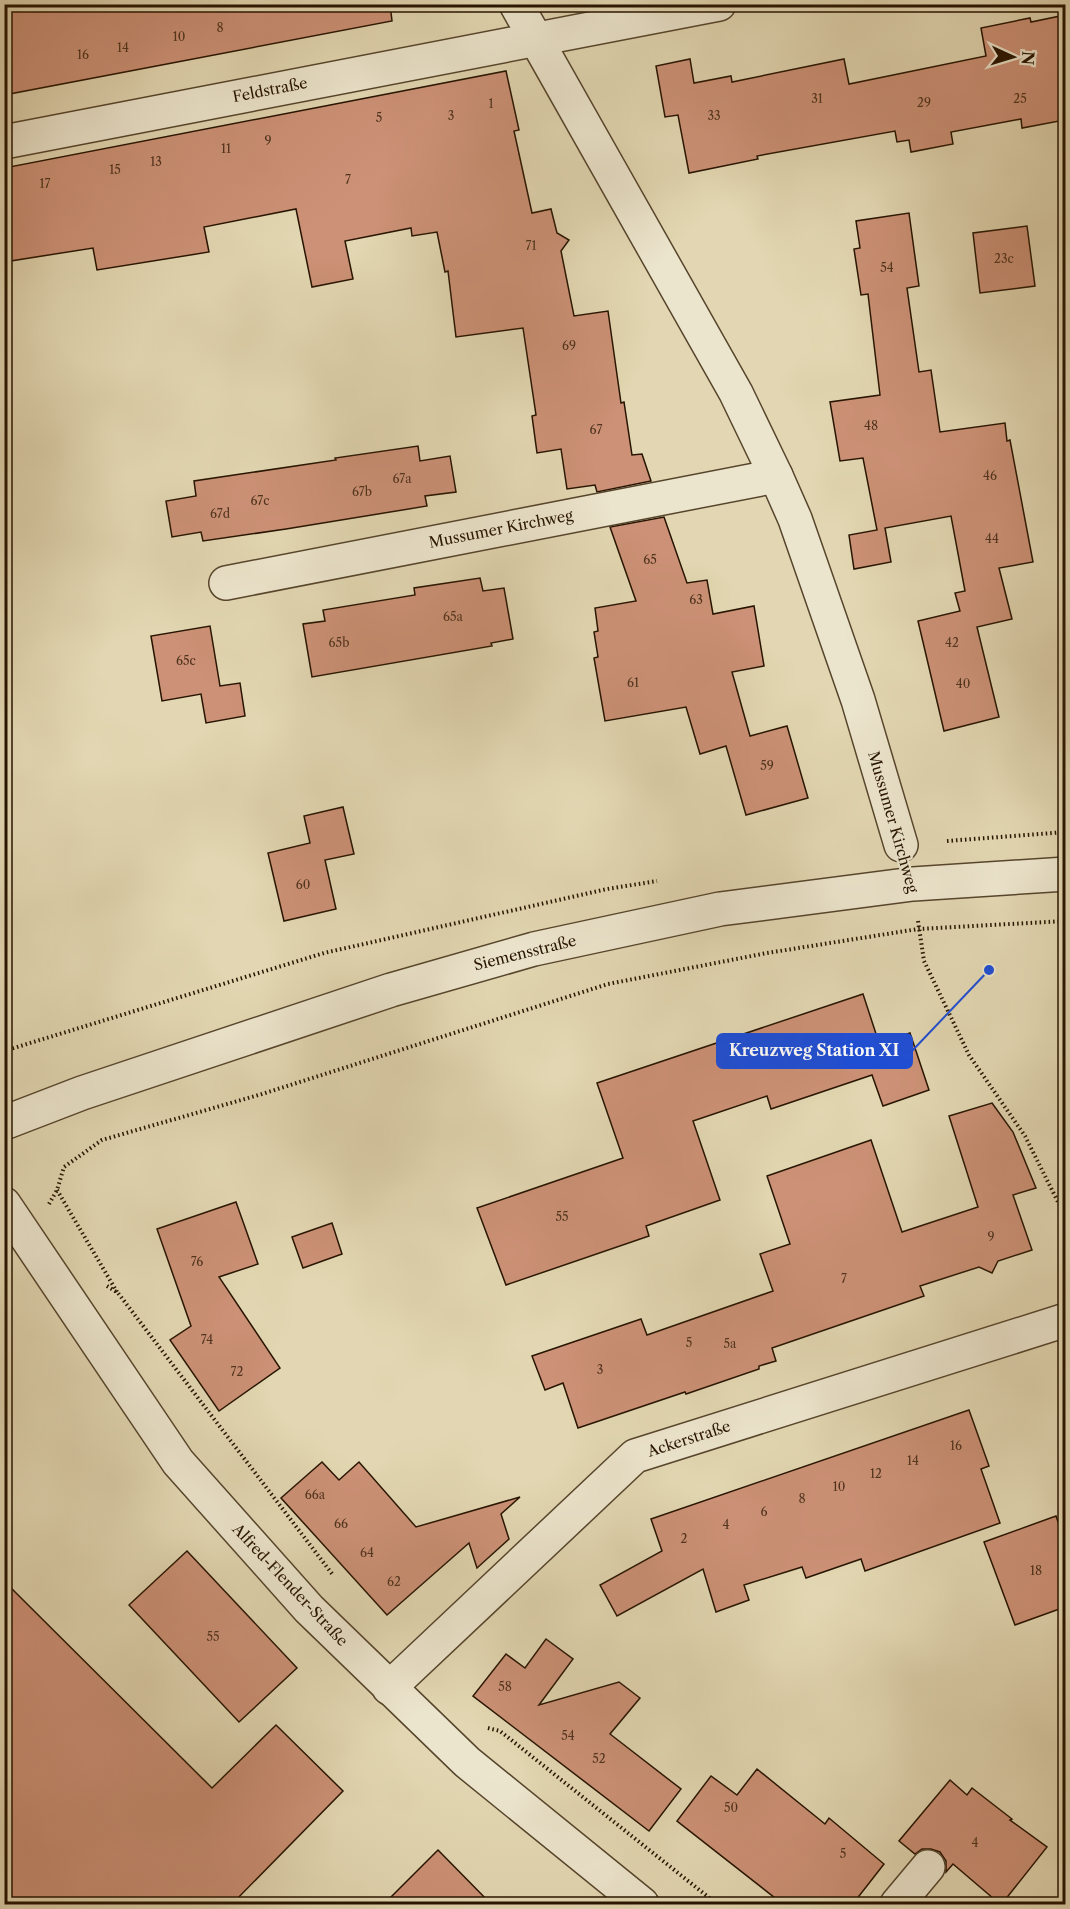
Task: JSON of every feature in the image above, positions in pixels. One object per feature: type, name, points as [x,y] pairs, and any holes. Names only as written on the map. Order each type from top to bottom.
[{"type":"street","name":"Mussumer Kirchweg","points":[[516,4],[736,393],[776,476],[795,519],[858,700],[901,845]]},
{"type":"street","name":"Feldstraße","points":[[4,142],[719,4]]},
{"type":"street","name":"Mussumer Kirchweg","points":[[226,583],[776,476]]},
{"type":"street","name":"Siemensstraße","points":[[4,1123],[82,1093],[380,994],[534,949],[720,909],[913,884],[1065,874]]},
{"type":"street","name":"Alfred-Flender-Straße","points":[[4,1204],[178,1462],[309,1609],[467,1762],[642,1905]]},
{"type":"street","name":"Ackerstraße","points":[[389,1688],[635,1456],[1065,1320]]},
{"type":"street","points":[[897,1905],[928,1868]]},
{"type":"path","name":"Mussumer Kirchweg","points":[[913,884],[924,961],[969,1055],[1025,1136],[1065,1218]]},
{"type":"path","points":[[25,1234],[42,1217],[57,1190],[64,1167],[102,1140],[262,1094],[608,984],[767,953],[918,929],[1065,921]]},
{"type":"path","points":[[57,1190],[118,1293],[339,1584]]},
{"type":"path","points":[[99,1281],[118,1293]]},
{"type":"path","points":[[481,1725],[500,1731],[717,1905]]},
{"type":"building","points":[[37,4],[390,4],[392,21],[4,95],[4,10]]},
{"type":"building","points":[[1065,15],[1065,120],[1022,128],[1021,119],[951,132],[953,144],[911,152],[909,140],[897,142],[895,131],[757,156],[758,159],[689,173],[678,115],[665,117],[656,66],[690,59],[694,83],[731,76],[732,82],[844,59],[849,84],[986,56],[981,28],[1030,18],[1031,22]]},
{"type":"building","points":[[506,71],[519,130],[514,131],[532,213],[551,209],[557,233],[569,240],[561,251],[574,316],[608,311],[621,403],[624,402],[632,455],[642,454],[651,481],[597,492],[595,485],[567,489],[561,449],[537,453],[532,416],[536,415],[523,328],[456,337],[448,271],[445,272],[437,232],[412,236],[411,228],[345,241],[353,279],[312,287],[296,209],[204,227],[209,252],[97,270],[93,248],[4,262],[4,168]]},
{"type":"building","points":[[909,213],[919,286],[907,288],[919,372],[931,370],[940,432],[1005,423],[1033,562],[999,568],[1012,619],[977,627],[999,717],[944,731],[918,621],[960,611],[955,593],[965,591],[951,516],[885,528],[891,562],[854,569],[849,535],[877,530],[863,458],[840,461],[830,402],[880,395],[868,294],[861,295],[854,249],[860,248],[856,221]]},
{"type":"building","points":[[1027,226],[1035,286],[980,293],[973,233]]},
{"type":"building","points":[[418,446],[420,461],[450,456],[456,492],[425,496],[427,506],[286,529],[203,541],[201,532],[172,537],[166,501],[196,496],[194,481]]},
{"type":"building","points":[[664,517],[687,583],[707,580],[713,614],[754,606],[764,666],[732,672],[750,736],[787,726],[808,798],[746,815],[726,746],[700,754],[686,707],[605,721],[594,658],[598,657],[594,632],[598,631],[595,608],[636,601],[610,527]]},
{"type":"building","points":[[480,578],[483,591],[504,588],[513,639],[491,643],[492,646],[312,677],[303,624],[325,621],[323,610],[415,595],[414,588]]},
{"type":"building","points":[[210,626],[220,686],[240,683],[245,716],[206,723],[201,694],[162,701],[151,636]]},
{"type":"building","points":[[343,807],[354,854],[325,860],[336,909],[284,921],[268,853],[310,843],[304,816]]},
{"type":"building","points":[[863,994],[879,1043],[910,1033],[929,1090],[883,1106],[872,1075],[771,1109],[767,1096],[693,1121],[720,1200],[646,1226],[649,1236],[506,1285],[477,1208],[623,1158],[597,1083]]},
{"type":"building","points":[[992,1103],[1013,1132],[1036,1188],[1013,1195],[1032,1250],[998,1261],[992,1273],[979,1267],[920,1286],[924,1296],[772,1348],[776,1361],[759,1366],[759,1369],[578,1428],[563,1383],[545,1390],[532,1356],[641,1319],[647,1335],[773,1291],[760,1254],[790,1244],[767,1176],[871,1140],[902,1232],[978,1207],[949,1116]]},
{"type":"building","points":[[236,1202],[258,1264],[219,1277],[280,1368],[219,1411],[170,1340],[191,1326],[157,1229]]},
{"type":"building","points":[[332,1223],[342,1254],[303,1268],[292,1237]]},
{"type":"building","points":[[969,1410],[989,1466],[981,1469],[1000,1523],[865,1571],[861,1559],[806,1578],[802,1567],[744,1585],[749,1600],[716,1612],[703,1569],[617,1616],[600,1585],[662,1551],[651,1519]]},
{"type":"building","points":[[322,1462],[339,1480],[359,1462],[416,1527],[520,1497],[501,1514],[509,1539],[477,1568],[469,1543],[387,1615],[281,1498]]},
{"type":"building","points":[[1056,1516],[1065,1542],[1065,1607],[1015,1625],[984,1542]]},
{"type":"building","points":[[187,1551],[297,1668],[239,1722],[129,1605]]},
{"type":"building","points":[[4,1581],[212,1788],[276,1725],[343,1791],[231,1905],[4,1905]]},
{"type":"building","points":[[546,1639],[573,1659],[539,1705],[619,1682],[640,1698],[610,1734],[681,1789],[649,1831],[473,1696],[506,1654],[525,1668]]},
{"type":"building","points":[[757,1769],[825,1824],[829,1818],[884,1864],[852,1905],[784,1905],[677,1821],[711,1776],[737,1795]]},
{"type":"building","points":[[950,1780],[967,1795],[972,1788],[1047,1847],[1001,1905],[953,1864],[946,1872],[946,1861],[940,1852],[922,1849],[915,1854],[899,1841]]},
{"type":"building","points":[[438,1850],[492,1905],[383,1905]]},
{"type":"place","name":"Kreuzweg Station XI","points":[[989,970]]}]
